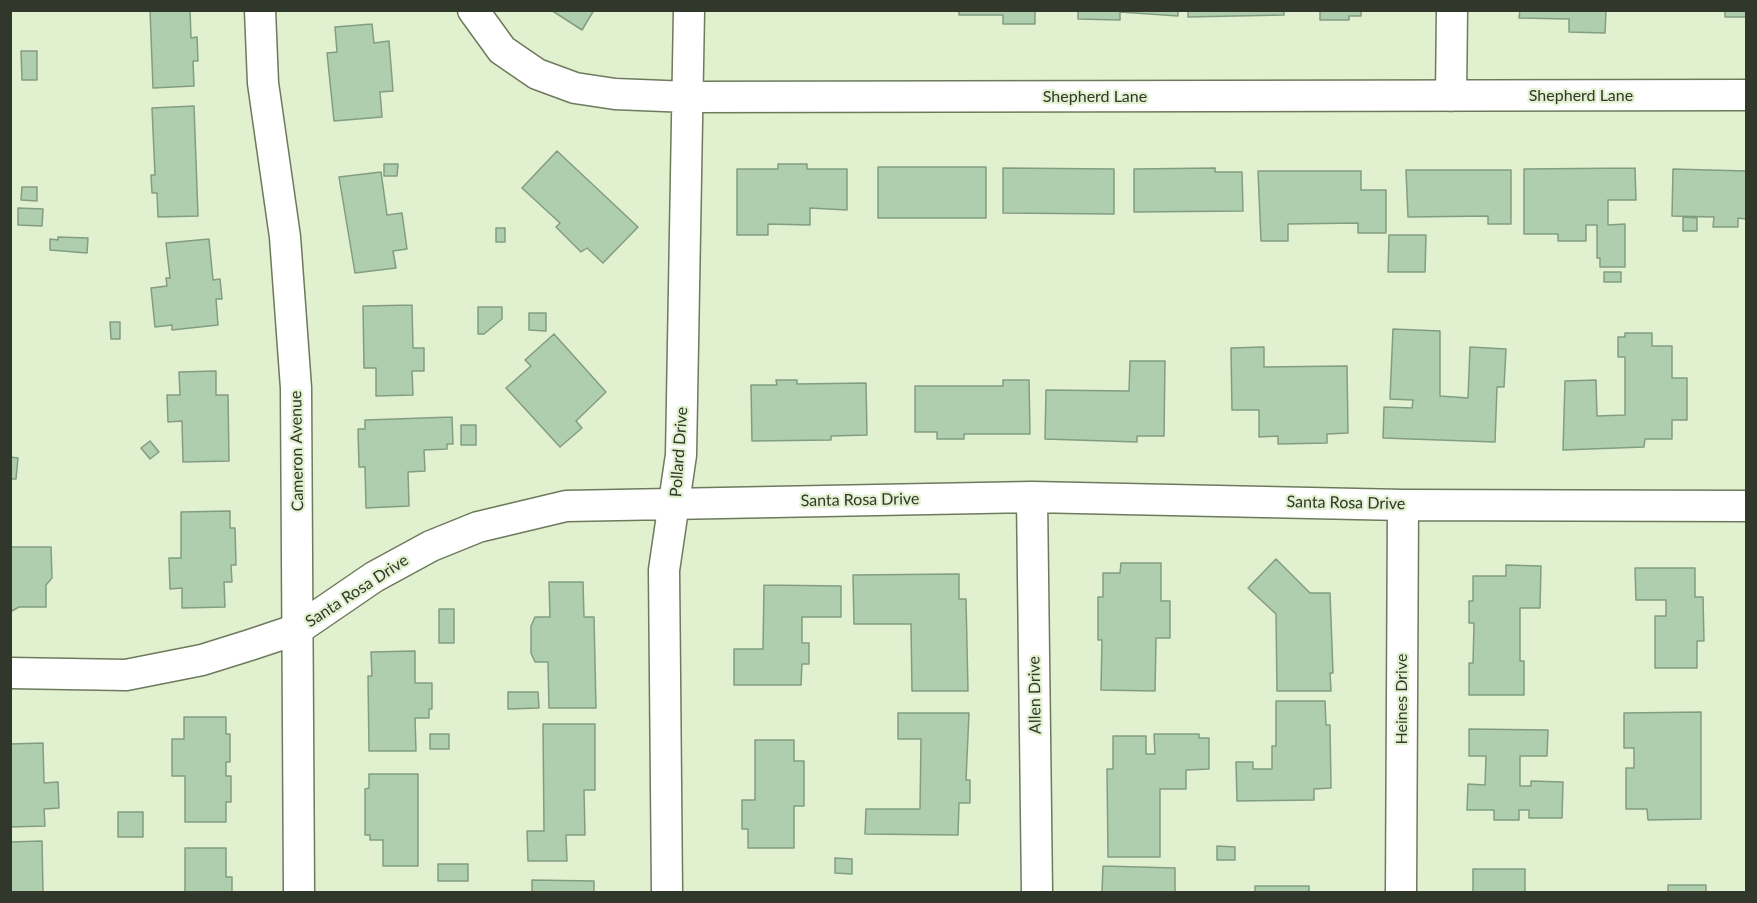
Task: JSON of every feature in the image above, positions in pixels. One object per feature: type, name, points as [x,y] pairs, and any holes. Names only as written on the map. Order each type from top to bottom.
[{"type":"street","name":"Cameron Avenue","points":[[260,10],[263,83],[285,237],[296,388],[299,892]]},
{"type":"street","name":"Shepherd Lane","points":[[473,10],[502,50],[537,74],[575,88],[615,94],[690,97],[1746,95]]},
{"type":"street","name":"Pollard Drive","points":[[667,892],[664,570],[675,503],[681,443],[690,97],[690,10]]},
{"type":"street","points":[[1451,96],[1452,10]]},
{"type":"street","name":"Santa Rosa Drive","points":[[10,673],[126,675],[202,660],[298,629],[374,577],[431,546],[478,526],[566,506],[1032,497],[1403,505],[1746,506]]},
{"type":"street","name":"Allen Drive","points":[[1032,497],[1037,892]]},
{"type":"street","name":"Heines Drive","points":[[1401,892],[1403,505]]},
{"type":"building","points":[[150,10],[190,10],[191,38],[197,37],[198,61],[193,61],[194,86],[153,88]]},
{"type":"building","points":[[551,10],[594,10],[582,30]]},
{"type":"building","points":[[959,10],[1035,10],[1035,24],[1003,24],[1003,15],[959,15]]},
{"type":"building","points":[[1078,10],[1178,10],[1178,16],[1120,12],[1120,20],[1078,19]]},
{"type":"building","points":[[1188,10],[1284,10],[1284,15],[1188,17]]},
{"type":"building","points":[[1320,10],[1401,11],[1361,11],[1361,16],[1349,16],[1349,20],[1320,20]]},
{"type":"building","points":[[1520,10],[1606,10],[1605,33],[1569,32],[1569,19],[1519,18]]},
{"type":"building","points":[[1725,10],[1746,10],[1746,17],[1725,17]]},
{"type":"building","points":[[372,24],[374,43],[389,41],[393,91],[380,92],[382,117],[334,121],[327,53],[337,52],[335,27]]},
{"type":"building","points":[[21,51],[37,51],[37,80],[22,80]]},
{"type":"building","points":[[194,106],[198,216],[158,217],[157,193],[152,193],[151,175],[155,175],[152,108]]},
{"type":"building","points":[[557,151],[638,227],[603,263],[587,248],[581,252],[556,227],[560,223],[522,188]]},
{"type":"building","points":[[384,164],[398,164],[397,176],[384,176]]},
{"type":"building","points":[[778,164],[807,164],[807,169],[847,169],[847,210],[810,208],[810,225],[768,224],[768,235],[737,235],[737,169],[778,169]]},
{"type":"building","points":[[878,167],[986,167],[986,218],[878,218]]},
{"type":"building","points":[[1003,168],[1114,169],[1114,214],[1003,213]]},
{"type":"building","points":[[1215,168],[1215,172],[1242,172],[1243,211],[1134,212],[1134,169]]},
{"type":"building","points":[[1635,168],[1636,200],[1608,200],[1608,225],[1625,224],[1625,267],[1600,267],[1600,258],[1597,258],[1597,225],[1586,225],[1586,241],[1558,241],[1558,234],[1524,234],[1524,169]]},
{"type":"building","points":[[1673,169],[1746,171],[1746,219],[1738,218],[1738,227],[1713,227],[1714,217],[1672,216]]},
{"type":"building","points":[[1406,170],[1511,170],[1511,224],[1488,224],[1488,216],[1408,217]]},
{"type":"building","points":[[1258,171],[1361,171],[1361,190],[1386,190],[1386,233],[1358,233],[1358,223],[1288,224],[1288,241],[1261,241]]},
{"type":"building","points":[[381,172],[387,215],[402,213],[407,249],[393,251],[396,268],[355,273],[339,177]]},
{"type":"building","points":[[22,187],[37,187],[37,201],[21,200]]},
{"type":"building","points":[[18,208],[43,209],[42,226],[18,225]]},
{"type":"building","points":[[1683,217],[1697,218],[1697,231],[1683,231]]},
{"type":"building","points":[[496,228],[505,228],[505,242],[496,242]]},
{"type":"building","points":[[1389,235],[1426,235],[1425,272],[1388,272]]},
{"type":"building","points":[[58,237],[88,238],[87,253],[50,250],[50,239],[58,240]]},
{"type":"building","points":[[209,239],[213,280],[220,279],[222,299],[216,299],[218,325],[172,330],[172,325],[155,327],[151,288],[167,286],[166,278],[170,278],[166,243]]},
{"type":"building","points":[[1604,272],[1621,272],[1621,282],[1604,282]]},
{"type":"building","points":[[412,305],[413,348],[424,348],[424,371],[412,371],[413,395],[376,396],[376,368],[364,368],[363,306]]},
{"type":"building","points":[[478,307],[502,307],[502,319],[484,334],[478,334]]},
{"type":"building","points":[[529,313],[546,313],[546,331],[529,330]]},
{"type":"building","points":[[110,322],[120,322],[120,339],[111,339]]},
{"type":"building","points":[[1393,329],[1440,331],[1440,396],[1468,398],[1470,347],[1506,349],[1504,387],[1497,387],[1495,442],[1383,438],[1384,407],[1412,408],[1413,400],[1390,399]]},
{"type":"building","points":[[1625,333],[1652,333],[1652,346],[1672,346],[1672,378],[1687,378],[1687,420],[1672,420],[1672,439],[1645,439],[1644,447],[1563,450],[1565,381],[1596,380],[1597,416],[1625,415],[1625,357],[1618,357],[1618,337],[1625,337]]},
{"type":"building","points":[[554,334],[606,392],[576,421],[582,428],[560,447],[506,388],[531,366],[525,360]]},
{"type":"building","points":[[1264,347],[1264,367],[1347,366],[1348,433],[1327,434],[1327,443],[1278,444],[1278,436],[1259,437],[1259,410],[1232,410],[1231,348]]},
{"type":"building","points":[[1130,361],[1165,361],[1164,436],[1137,436],[1137,442],[1045,439],[1046,390],[1129,391]]},
{"type":"building","points":[[216,371],[216,395],[228,395],[229,461],[183,462],[182,421],[168,422],[167,395],[180,395],[179,372]]},
{"type":"building","points":[[776,380],[797,380],[797,384],[866,383],[867,435],[831,436],[831,440],[752,441],[751,385],[777,385]]},
{"type":"building","points":[[1003,380],[1029,380],[1030,434],[964,434],[964,439],[937,439],[937,432],[915,432],[915,386],[1003,386]]},
{"type":"building","points":[[452,417],[453,444],[447,444],[447,449],[424,450],[425,471],[408,472],[409,506],[366,508],[365,467],[359,467],[358,429],[365,429],[365,420]]},
{"type":"building","points":[[461,425],[476,425],[476,445],[461,445]]},
{"type":"building","points":[[150,441],[159,452],[150,459],[141,448]]},
{"type":"building","points":[[10,457],[18,458],[16,479],[10,479]]},
{"type":"building","points":[[230,511],[230,528],[235,528],[236,565],[231,565],[232,582],[224,582],[225,607],[182,608],[182,588],[170,589],[169,558],[181,558],[181,512]]},
{"type":"building","points":[[10,547],[51,547],[52,578],[46,585],[46,607],[19,607],[10,612]]},
{"type":"building","points":[[1276,559],[1310,593],[1330,593],[1333,673],[1330,673],[1331,691],[1277,691],[1276,614],[1248,588]]},
{"type":"building","points":[[1121,563],[1161,563],[1161,601],[1170,601],[1170,638],[1156,638],[1155,691],[1101,690],[1102,640],[1098,640],[1098,597],[1103,597],[1103,573],[1120,573]]},
{"type":"building","points":[[1506,565],[1541,566],[1540,608],[1520,608],[1520,661],[1524,661],[1524,695],[1469,695],[1469,663],[1473,663],[1474,623],[1469,623],[1469,601],[1473,601],[1473,576],[1506,576]]},
{"type":"building","points":[[1635,568],[1695,568],[1695,597],[1703,597],[1704,641],[1697,641],[1697,668],[1655,668],[1655,616],[1666,616],[1666,600],[1636,600]]},
{"type":"building","points":[[959,574],[959,599],[966,599],[968,691],[912,691],[911,624],[854,624],[853,575]]},
{"type":"building","points":[[549,582],[583,582],[584,617],[594,617],[596,708],[549,708],[548,662],[535,662],[531,653],[531,626],[535,617],[550,617]]},
{"type":"building","points":[[764,585],[841,586],[841,617],[802,617],[802,643],[809,643],[809,664],[802,664],[801,685],[734,685],[734,649],[763,649]]},
{"type":"building","points":[[439,609],[454,609],[454,643],[439,643]]},
{"type":"building","points":[[415,651],[415,683],[432,683],[432,709],[429,709],[429,718],[415,718],[416,751],[369,751],[368,676],[372,676],[371,652]]},
{"type":"building","points":[[508,692],[538,692],[539,708],[508,709]]},
{"type":"building","points":[[1276,701],[1325,701],[1326,725],[1330,725],[1331,788],[1314,789],[1314,800],[1237,801],[1236,762],[1253,762],[1253,769],[1272,769],[1272,746],[1276,746]]},
{"type":"building","points":[[1701,712],[1701,819],[1648,820],[1647,809],[1626,809],[1626,768],[1634,768],[1634,748],[1624,748],[1624,713]]},
{"type":"building","points":[[898,713],[969,713],[966,780],[970,780],[970,803],[959,803],[958,835],[865,834],[866,809],[920,809],[921,739],[898,739]]},
{"type":"building","points":[[184,717],[226,717],[226,734],[230,734],[230,762],[226,762],[226,776],[231,776],[231,802],[226,802],[226,822],[185,822],[185,776],[172,776],[172,739],[184,739]]},
{"type":"building","points":[[543,724],[595,724],[595,790],[584,790],[585,835],[566,835],[567,861],[528,861],[527,831],[544,831]]},
{"type":"building","points":[[1469,729],[1548,730],[1547,756],[1520,756],[1520,786],[1531,786],[1531,781],[1563,782],[1562,818],[1529,818],[1529,810],[1519,810],[1519,820],[1494,820],[1494,810],[1467,810],[1468,784],[1485,785],[1486,756],[1469,756]]},
{"type":"building","points":[[430,734],[449,734],[449,749],[430,749]]},
{"type":"building","points":[[1154,734],[1199,734],[1199,738],[1209,738],[1209,769],[1186,770],[1186,789],[1160,789],[1160,857],[1108,857],[1107,769],[1113,769],[1113,736],[1146,736],[1146,754],[1155,754]]},
{"type":"building","points":[[755,740],[794,740],[794,761],[804,761],[804,806],[794,806],[794,848],[748,848],[748,829],[742,829],[742,800],[755,800]]},
{"type":"building","points":[[43,743],[44,783],[58,782],[59,808],[44,809],[45,826],[10,827],[10,744]]},
{"type":"building","points":[[369,774],[418,774],[418,866],[383,866],[383,840],[370,840],[370,835],[365,835],[365,789],[369,788]]},
{"type":"building","points":[[118,812],[143,812],[143,837],[118,837]]},
{"type":"building","points":[[42,841],[43,892],[10,892],[10,842]]},
{"type":"building","points":[[1217,846],[1235,847],[1235,860],[1217,860]]},
{"type":"building","points":[[185,848],[226,848],[226,877],[232,877],[232,892],[185,892]]},
{"type":"building","points":[[835,858],[852,859],[852,874],[835,873]]},
{"type":"building","points":[[438,864],[468,864],[468,881],[438,881]]},
{"type":"building","points":[[1103,866],[1175,868],[1175,892],[1102,892]]},
{"type":"building","points":[[1473,869],[1525,869],[1525,892],[1473,892]]},
{"type":"building","points":[[532,880],[594,881],[594,892],[532,892]]},
{"type":"building","points":[[1668,885],[1706,885],[1706,892],[1668,892]]},
{"type":"building","points":[[1255,886],[1309,886],[1309,892],[1255,892]]}]
